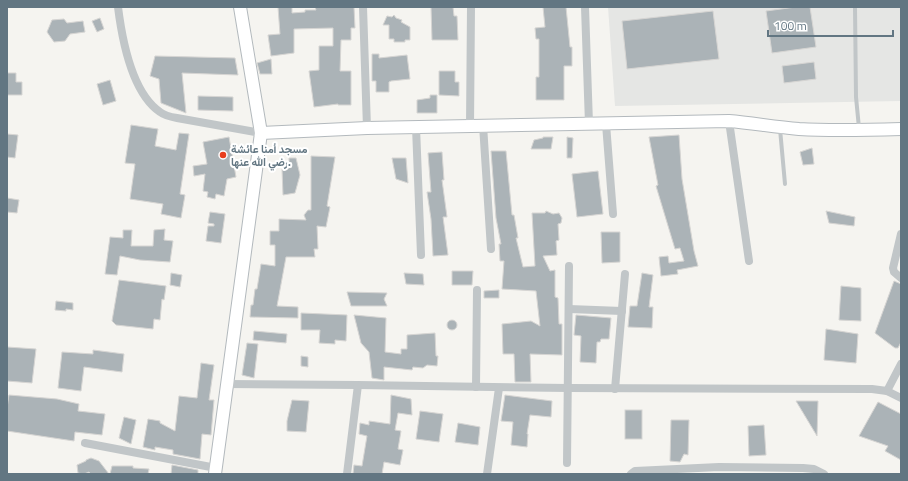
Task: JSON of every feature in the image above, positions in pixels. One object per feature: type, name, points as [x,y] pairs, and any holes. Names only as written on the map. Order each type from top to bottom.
[{"type":"street","points":[[118,7],[121,34],[130,67],[145,96],[159,111],[165,115],[177,118],[262,133],[483,125],[729,121],[805,129],[901,129]]},
{"type":"street","points":[[85,443],[216,471],[262,133],[240,7]]},
{"type":"street","points":[[363,7],[367,128]]},
{"type":"street","points":[[470,126],[471,7]]},
{"type":"street","points":[[585,7],[589,124]]},
{"type":"street","points":[[729,121],[749,261]]},
{"type":"street","points":[[606,124],[613,214]]},
{"type":"street","points":[[483,125],[491,249]]},
{"type":"street","points":[[416,127],[421,255]]},
{"type":"street","points":[[901,234],[893,268],[894,272],[901,278]]},
{"type":"street","points":[[567,463],[569,266]]},
{"type":"street","points":[[615,389],[625,274]]},
{"type":"street","points":[[476,387],[477,290]]},
{"type":"street","points":[[569,309],[622,311]]},
{"type":"street","points":[[887,391],[901,364]]},
{"type":"street","points":[[228,384],[615,389],[872,388],[887,391],[901,398]]},
{"type":"street","points":[[347,474],[358,385]]},
{"type":"street","points":[[487,474],[499,388]]},
{"type":"street","points":[[631,474],[635,471],[727,467],[803,468],[814,469],[824,474]]},
{"type":"lane","points":[[855,7],[856,97],[859,130]]},
{"type":"lane","points":[[780,127],[784,184]]},
{"type":"shaded area","points":[[608,7],[901,7],[901,101],[615,106]]},
{"type":"building","points":[[278,7],[292,7],[292,13],[305,12],[305,10],[316,10],[315,7],[354,7],[355,28],[351,28],[351,40],[341,40],[340,71],[351,71],[351,105],[338,104],[314,107],[309,71],[319,70],[319,46],[333,46],[333,28],[294,29],[294,53],[271,56],[268,35],[280,34]]},
{"type":"building","points":[[431,7],[453,7],[454,16],[457,16],[458,40],[432,40]]},
{"type":"building","points":[[543,7],[566,7],[570,47],[572,47],[572,66],[564,66],[564,100],[536,100],[536,77],[539,77],[539,39],[536,39],[535,28],[545,27]]},
{"type":"building","points":[[796,7],[810,7],[816,47],[772,53],[766,11]]},
{"type":"building","points":[[713,11],[719,59],[627,69],[622,21]]},
{"type":"building","points":[[394,15],[396,18],[402,20],[401,22],[410,27],[410,40],[405,40],[405,42],[394,42],[394,39],[389,39],[389,25],[383,25],[387,16],[392,17]]},
{"type":"building","points":[[100,18],[104,29],[97,32],[92,21]]},
{"type":"building","points":[[64,19],[67,23],[83,21],[85,32],[70,34],[65,41],[54,42],[47,32],[52,20]]},
{"type":"building","points":[[372,54],[379,54],[379,58],[407,55],[410,79],[391,81],[389,82],[389,92],[376,92],[376,81],[372,81]]},
{"type":"building","points":[[155,56],[235,58],[238,75],[182,73],[186,113],[161,103],[159,79],[150,76]]},
{"type":"building","points":[[271,59],[272,74],[260,74],[257,63]]},
{"type":"building","points":[[814,62],[816,79],[784,83],[782,66]]},
{"type":"building","points":[[439,71],[455,71],[455,82],[459,82],[459,96],[439,95]]},
{"type":"building","points":[[7,73],[16,73],[16,82],[22,82],[22,95],[7,95]]},
{"type":"building","points":[[110,80],[116,101],[103,105],[97,84]]},
{"type":"building","points":[[430,95],[437,95],[437,113],[417,113],[417,100],[430,98]]},
{"type":"building","points":[[198,96],[233,97],[233,111],[198,110]]},
{"type":"building","points":[[131,125],[158,129],[155,146],[176,150],[179,133],[189,134],[180,194],[185,195],[181,218],[161,214],[163,204],[130,199],[135,164],[125,163]]},
{"type":"building","points":[[7,134],[18,135],[15,158],[7,157]]},
{"type":"building","points":[[679,135],[682,179],[694,251],[698,266],[677,270],[678,274],[661,276],[659,257],[668,256],[669,263],[684,261],[680,248],[675,249],[656,186],[658,185],[649,137]]},
{"type":"building","points":[[229,137],[236,177],[227,179],[224,196],[216,194],[215,199],[207,197],[208,192],[203,191],[205,174],[194,176],[193,166],[207,164],[203,142]]},
{"type":"building","points":[[543,137],[553,137],[551,149],[531,149],[534,140]]},
{"type":"building","points":[[567,137],[573,138],[572,158],[567,158]]},
{"type":"building","points":[[812,148],[814,164],[803,165],[800,152]]},
{"type":"building","points":[[491,151],[506,151],[512,215],[514,215],[518,238],[516,238],[523,267],[535,266],[532,213],[545,213],[546,211],[553,214],[559,213],[562,218],[561,223],[558,224],[559,240],[556,241],[557,255],[543,256],[550,271],[555,270],[555,297],[558,298],[559,324],[562,324],[562,355],[530,354],[531,382],[515,382],[514,354],[503,354],[502,324],[531,321],[540,326],[536,291],[502,289],[504,261],[500,261],[499,244],[501,244],[496,218]]},
{"type":"building","points":[[442,152],[444,180],[442,180],[447,217],[443,217],[448,255],[433,256],[431,219],[427,192],[431,192],[428,153]]},
{"type":"building","points":[[311,156],[335,157],[327,206],[330,207],[326,227],[317,226],[318,249],[314,249],[315,257],[286,257],[277,306],[298,307],[298,318],[250,317],[251,305],[253,305],[255,289],[257,289],[261,264],[275,266],[275,245],[270,245],[270,231],[279,231],[279,219],[306,220],[304,215],[308,210],[311,210]]},
{"type":"building","points":[[289,158],[296,158],[300,175],[295,193],[283,195],[282,169],[289,166]]},
{"type":"building","points":[[392,158],[406,158],[408,183],[396,179]]},
{"type":"building","points":[[598,171],[603,214],[577,217],[572,174]]},
{"type":"building","points":[[7,198],[19,200],[17,213],[7,212]]},
{"type":"building","points":[[826,211],[855,217],[854,226],[829,223]]},
{"type":"building","points":[[210,212],[225,214],[221,243],[206,241],[208,226],[214,226],[214,224],[208,223]]},
{"type":"building","points":[[165,229],[164,240],[173,241],[170,262],[140,260],[120,256],[117,275],[105,274],[110,237],[123,238],[123,230],[132,230],[131,246],[153,246],[154,230]]},
{"type":"building","points":[[601,232],[620,232],[620,262],[602,263]]},
{"type":"building","points":[[452,271],[473,271],[472,285],[452,285]]},
{"type":"building","points":[[171,273],[182,275],[180,287],[170,285]]},
{"type":"building","points":[[404,273],[423,274],[424,285],[406,284]]},
{"type":"building","points":[[642,273],[653,275],[649,307],[653,307],[652,328],[628,327],[630,306],[637,306]]},
{"type":"building","points":[[119,280],[166,286],[164,300],[162,299],[160,320],[154,319],[153,329],[116,325],[112,321]]},
{"type":"building","points":[[894,281],[901,284],[901,342],[898,348],[895,348],[875,333]]},
{"type":"building","points":[[841,286],[861,288],[861,321],[839,320]]},
{"type":"building","points":[[499,290],[499,298],[484,298],[484,291]]},
{"type":"building","points":[[347,292],[387,293],[384,299],[387,306],[351,306]]},
{"type":"building","points":[[56,301],[73,303],[73,310],[55,310]]},
{"type":"building","points":[[301,313],[347,315],[346,341],[335,340],[335,344],[319,343],[320,330],[301,330]]},
{"type":"building","points":[[354,315],[386,318],[385,352],[401,354],[401,349],[407,349],[407,335],[435,333],[436,356],[438,356],[437,366],[427,365],[423,368],[413,367],[412,370],[384,367],[384,380],[372,378],[369,352],[361,343]]},
{"type":"building","points":[[576,315],[611,318],[609,339],[601,339],[600,342],[597,342],[596,363],[580,362],[581,336],[574,335]]},
{"type":"building","points":[[450,320],[454,320],[456,321],[456,329],[450,330],[447,327],[447,323]]},
{"type":"building","points":[[826,329],[858,334],[856,363],[824,360]]},
{"type":"building","points":[[254,331],[287,334],[286,343],[253,340]]},
{"type":"building","points":[[247,343],[258,344],[254,378],[242,375]]},
{"type":"building","points":[[7,347],[36,349],[32,383],[7,381]]},
{"type":"building","points":[[93,350],[124,354],[122,372],[84,367],[81,391],[58,388],[62,352],[93,354]]},
{"type":"building","points":[[301,356],[308,357],[308,367],[301,366]]},
{"type":"building","points":[[201,363],[214,365],[209,400],[214,400],[211,435],[202,434],[200,459],[173,454],[173,450],[155,447],[155,450],[143,447],[148,419],[160,421],[160,423],[175,431],[179,396],[197,398]]},
{"type":"building","points":[[9,395],[57,399],[79,404],[78,411],[105,414],[102,435],[75,432],[74,441],[7,431],[7,408]]},
{"type":"building","points":[[391,395],[411,399],[412,415],[398,413],[395,430],[401,431],[398,449],[403,450],[400,465],[384,462],[382,474],[353,474],[354,465],[362,466],[367,436],[359,434],[360,423],[369,425],[369,421],[390,424]]},
{"type":"building","points":[[505,395],[552,401],[551,417],[530,415],[527,434],[527,447],[511,445],[513,422],[501,421]]},
{"type":"building","points":[[292,400],[309,401],[306,432],[287,431],[287,421]]},
{"type":"building","points":[[796,401],[818,401],[817,436]]},
{"type":"building","points":[[878,402],[901,414],[901,460],[885,451],[888,446],[859,436]]},
{"type":"building","points":[[625,410],[642,410],[642,439],[625,439]]},
{"type":"building","points":[[420,411],[443,414],[439,442],[416,439]]},
{"type":"building","points":[[124,417],[136,420],[131,444],[119,438]]},
{"type":"building","points":[[671,420],[689,420],[688,455],[684,454],[680,462],[670,461]]},
{"type":"building","points":[[458,423],[480,427],[478,445],[455,442]]},
{"type":"building","points":[[764,425],[766,455],[749,456],[748,426]]},
{"type":"building","points":[[91,458],[99,461],[109,474],[91,474],[89,472],[84,474],[78,473],[77,465]]},
{"type":"building","points":[[172,465],[198,470],[198,474],[171,474]]},
{"type":"building","points":[[112,466],[133,466],[133,468],[149,469],[148,474],[110,474]]},
{"type":"place","name":"مسجد أمنا عائشة رضي الله عنها.","points":[[223,155]]}]
